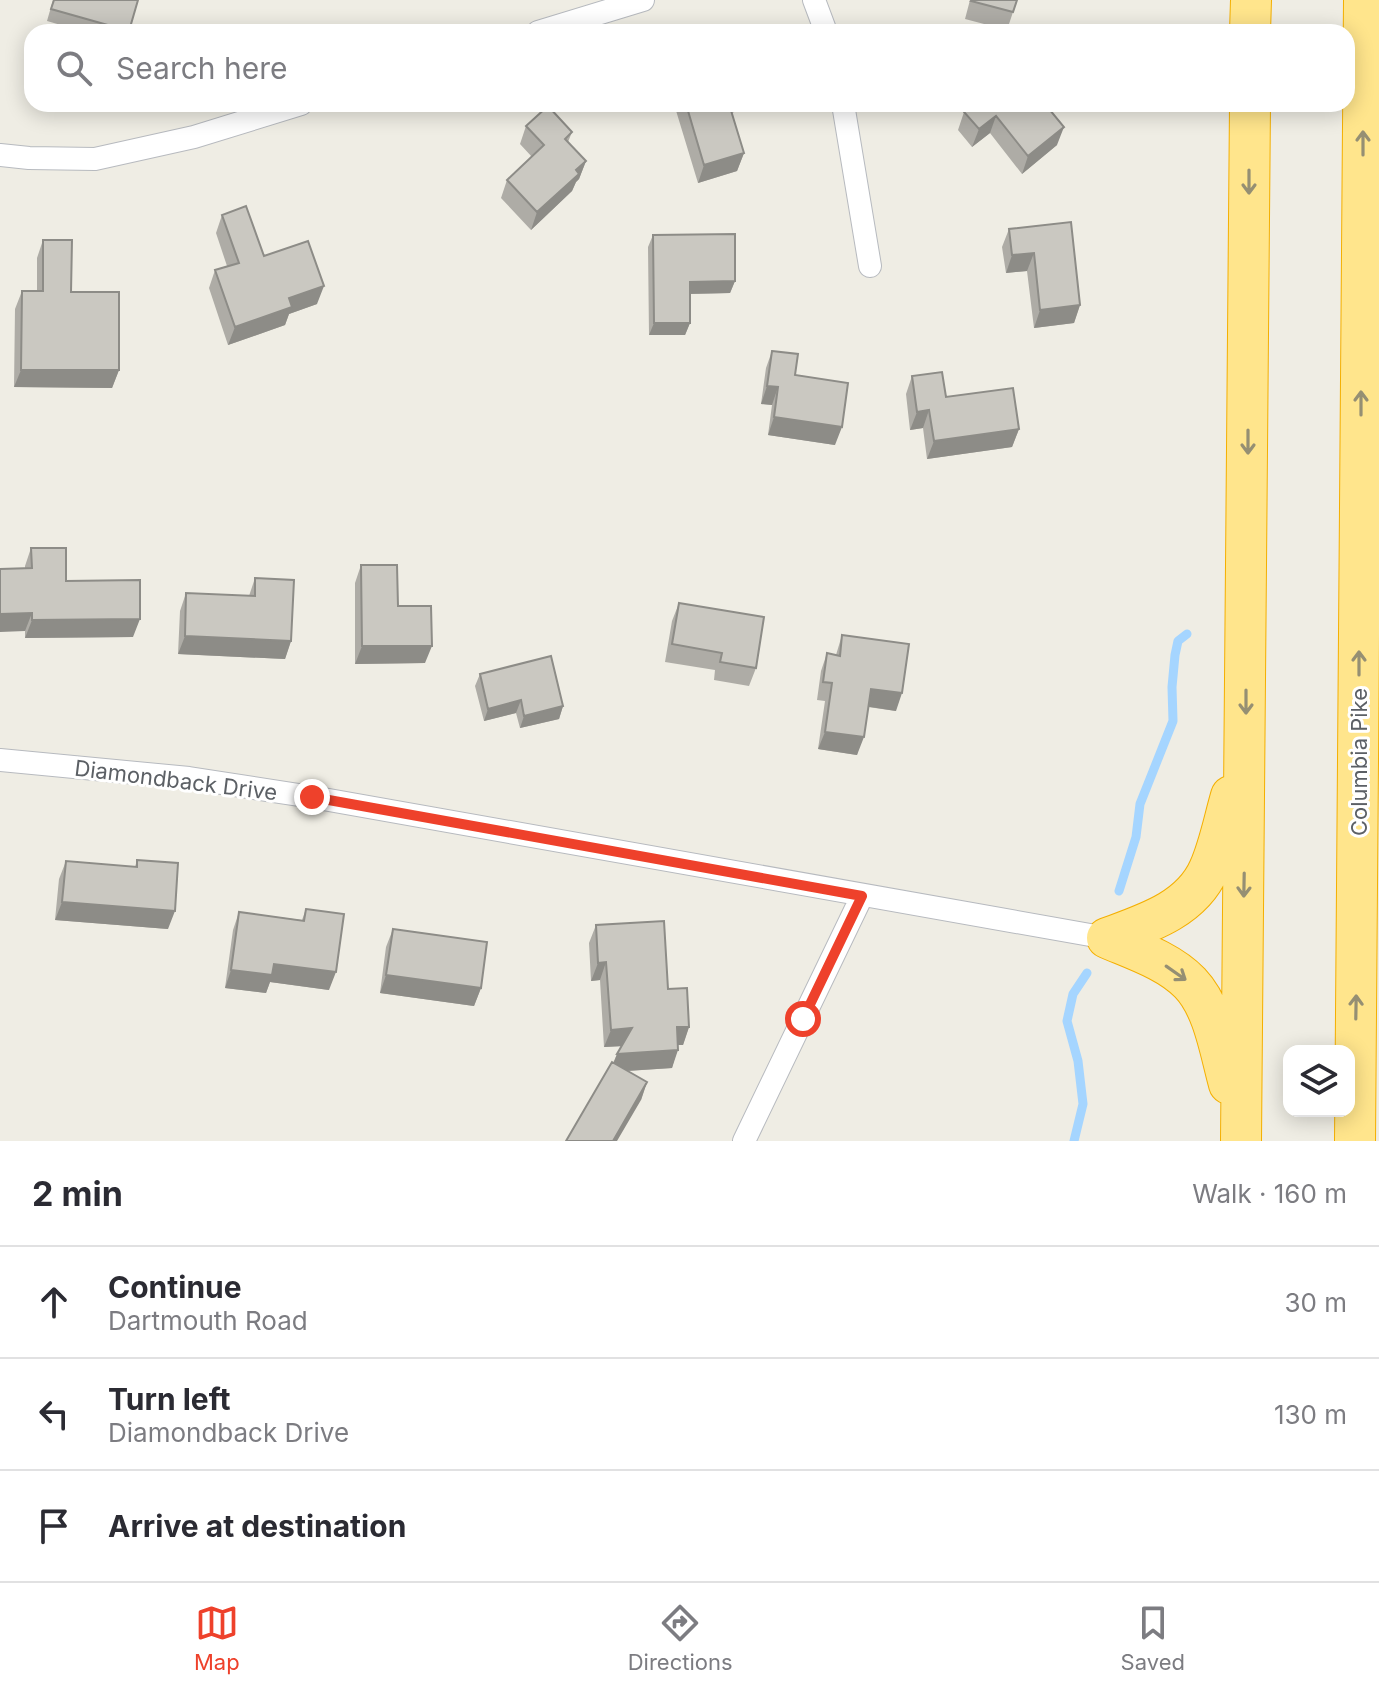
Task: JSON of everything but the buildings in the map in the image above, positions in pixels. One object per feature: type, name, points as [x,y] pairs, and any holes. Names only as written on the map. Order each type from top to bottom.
[{"type":"highway","points":[[1250,24],[1251,0]]},
{"type":"highway","name":"Columbia Pike","points":[[1355,1141],[1364,0]]},
{"type":"highway","points":[[1241,1132],[1250,112]]},
{"type":"highway","points":[[1107,938],[1156,920],[1197,889],[1209,870],[1245,751]]},
{"type":"highway","points":[[1107,938],[1175,971],[1196,991],[1211,1024],[1241,1132]]},
{"type":"street","points":[[564,24],[643,0]]},
{"type":"street","points":[[814,0],[823,24]]},
{"type":"street","points":[[0,155],[95,159],[194,137],[275,112]]},
{"type":"street","points":[[844,112],[870,266]]},
{"type":"street","name":"Diamondback Drive","points":[[0,760],[189,778],[296,795],[1107,938]]},
{"type":"street","points":[[744,1141],[862,896]]},
{"type":"waterway","points":[[1119,891],[1136,837],[1140,804],[1173,721],[1175,655],[1178,641],[1187,634]]},
{"type":"waterway","points":[[1074,1141],[1083,1104],[1078,1061],[1067,1021],[1073,994],[1087,973]]},
{"type":"route","points":[[312,797],[862,896],[803,1019]]}]
